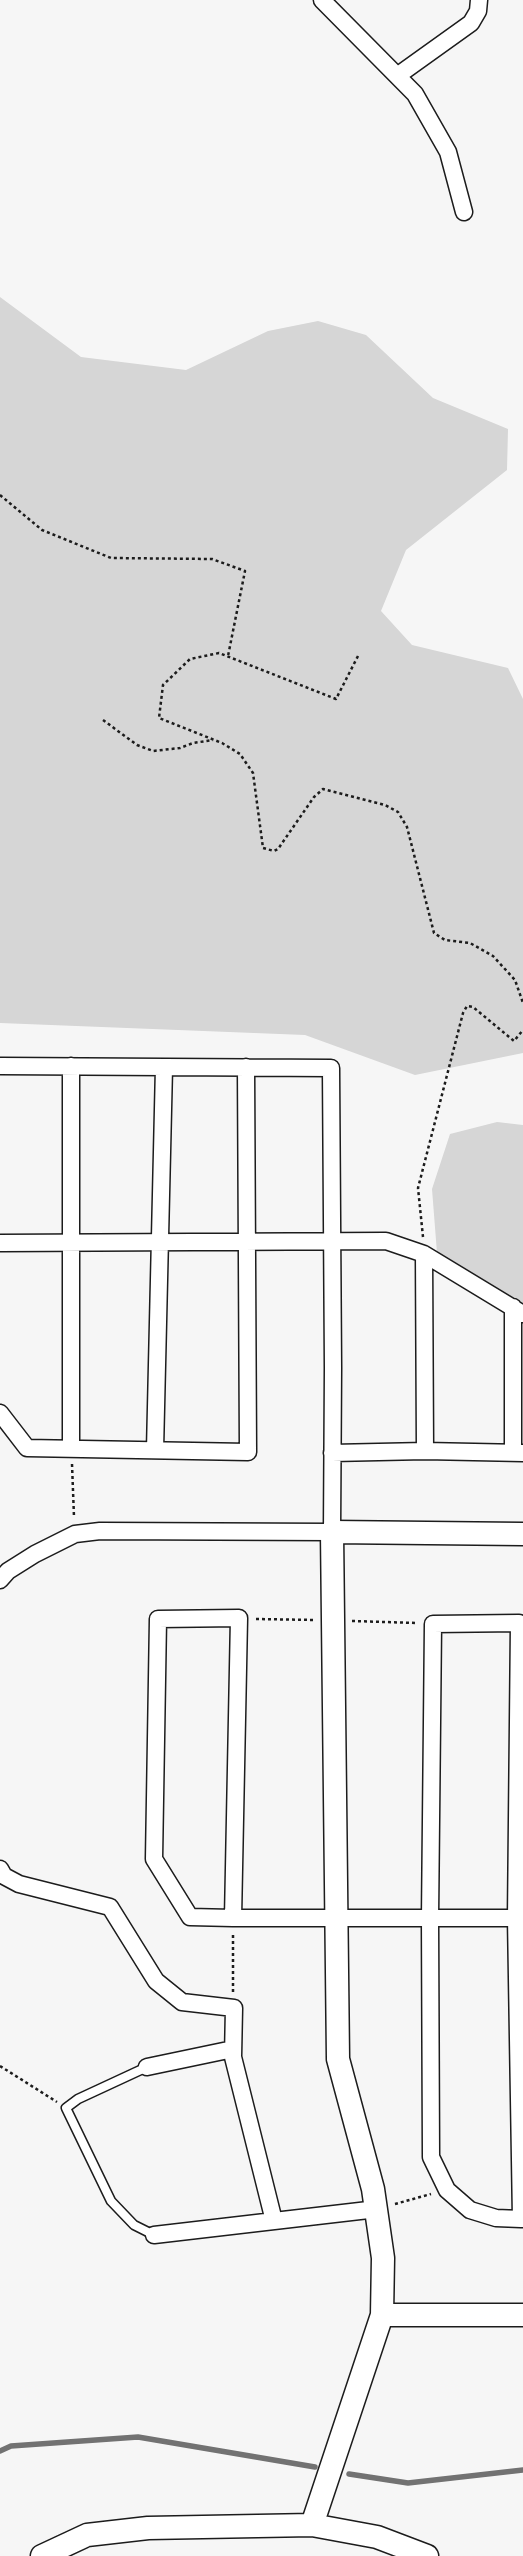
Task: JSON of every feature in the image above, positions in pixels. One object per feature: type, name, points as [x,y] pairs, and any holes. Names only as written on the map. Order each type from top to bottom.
[{"type":"street","points":[[322,0],[415,94],[448,152],[464,212]]},
{"type":"street","points":[[397,76],[471,23],[478,11],[480,0]]},
{"type":"street","points":[[0,1066],[246,1066],[331,1068],[333,1241],[332,1532],[335,1918],[338,2059],[373,2189],[384,2258],[382,2315],[312,2525]]},
{"type":"street","points":[[71,1066],[71,1449]]},
{"type":"street","points":[[0,1413],[27,1448],[248,1452],[246,1066]]},
{"type":"street","points":[[155,1450],[164,1067]]},
{"type":"street","points":[[0,1243],[161,1244],[386,1241],[424,1254],[518,1310],[518,1453],[425,1451],[332,1453]]},
{"type":"street","points":[[424,1254],[425,1451]]},
{"type":"street","points":[[0,1580],[8,1572],[35,1554],[75,1534],[100,1531],[523,1534]]},
{"type":"street","points":[[233,1918],[239,1618],[158,1619],[154,1859],[190,1917],[233,1918],[520,1918]]},
{"type":"street","points":[[519,1623],[520,1918],[522,2219],[496,2218],[470,2210],[447,2190],[432,2157],[430,1918],[433,1624],[519,1623]]},
{"type":"street","points":[[0,1869],[4,1876],[19,1884],[110,1907],[156,1981],[182,2002],[234,2008],[233,2049],[248,2120],[274,2221]]},
{"type":"street","points":[[147,2067],[233,2049]]},
{"type":"street","points":[[154,2235],[376,2209]]},
{"type":"street","points":[[382,2315],[523,2315]]},
{"type":"street","points":[[42,2556],[87,2535],[148,2528],[312,2525],[377,2537],[427,2556]]},
{"type":"lane","points":[[147,2067],[78,2099],[66,2108],[111,2201],[134,2225],[154,2235]]},
{"type":"path","points":[[0,496],[42,530],[111,558],[212,559],[245,571],[228,656]]},
{"type":"path","points":[[358,656],[336,699],[219,653],[190,659],[164,685],[158,718],[213,740],[240,754],[253,773],[263,848],[274,851],[278,849],[314,797],[322,789],[385,806],[398,812],[407,827],[434,933],[446,940],[470,943],[493,956],[515,980],[523,1003]]},
{"type":"path","points":[[103,720],[138,745],[153,751],[170,750],[213,740]]},
{"type":"path","points":[[424,1254],[418,1188],[463,1013],[467,1006],[473,1007],[514,1042],[523,1030]]},
{"type":"path","points":[[71,1449],[75,1534]]},
{"type":"path","points":[[233,1918],[234,2008]]},
{"type":"path","points":[[0,2066],[66,2108]]},
{"type":"path","points":[[376,2209],[447,2190]]},
{"type":"shaded area","points":[[0,297],[81,357],[186,370],[268,331],[318,321],[366,335],[433,398],[508,429],[507,470],[406,550],[381,611],[412,645],[508,668],[523,699],[523,1053],[415,1075],[305,1035],[0,1023]]},
{"type":"shaded area","points":[[497,1122],[523,1125],[523,1304],[437,1253],[432,1189],[450,1134]]},
{"type":"waterway","points":[[0,2451],[11,2446],[138,2437],[315,2467]]},
{"type":"waterway","points":[[349,2474],[408,2483],[523,2470]]}]
